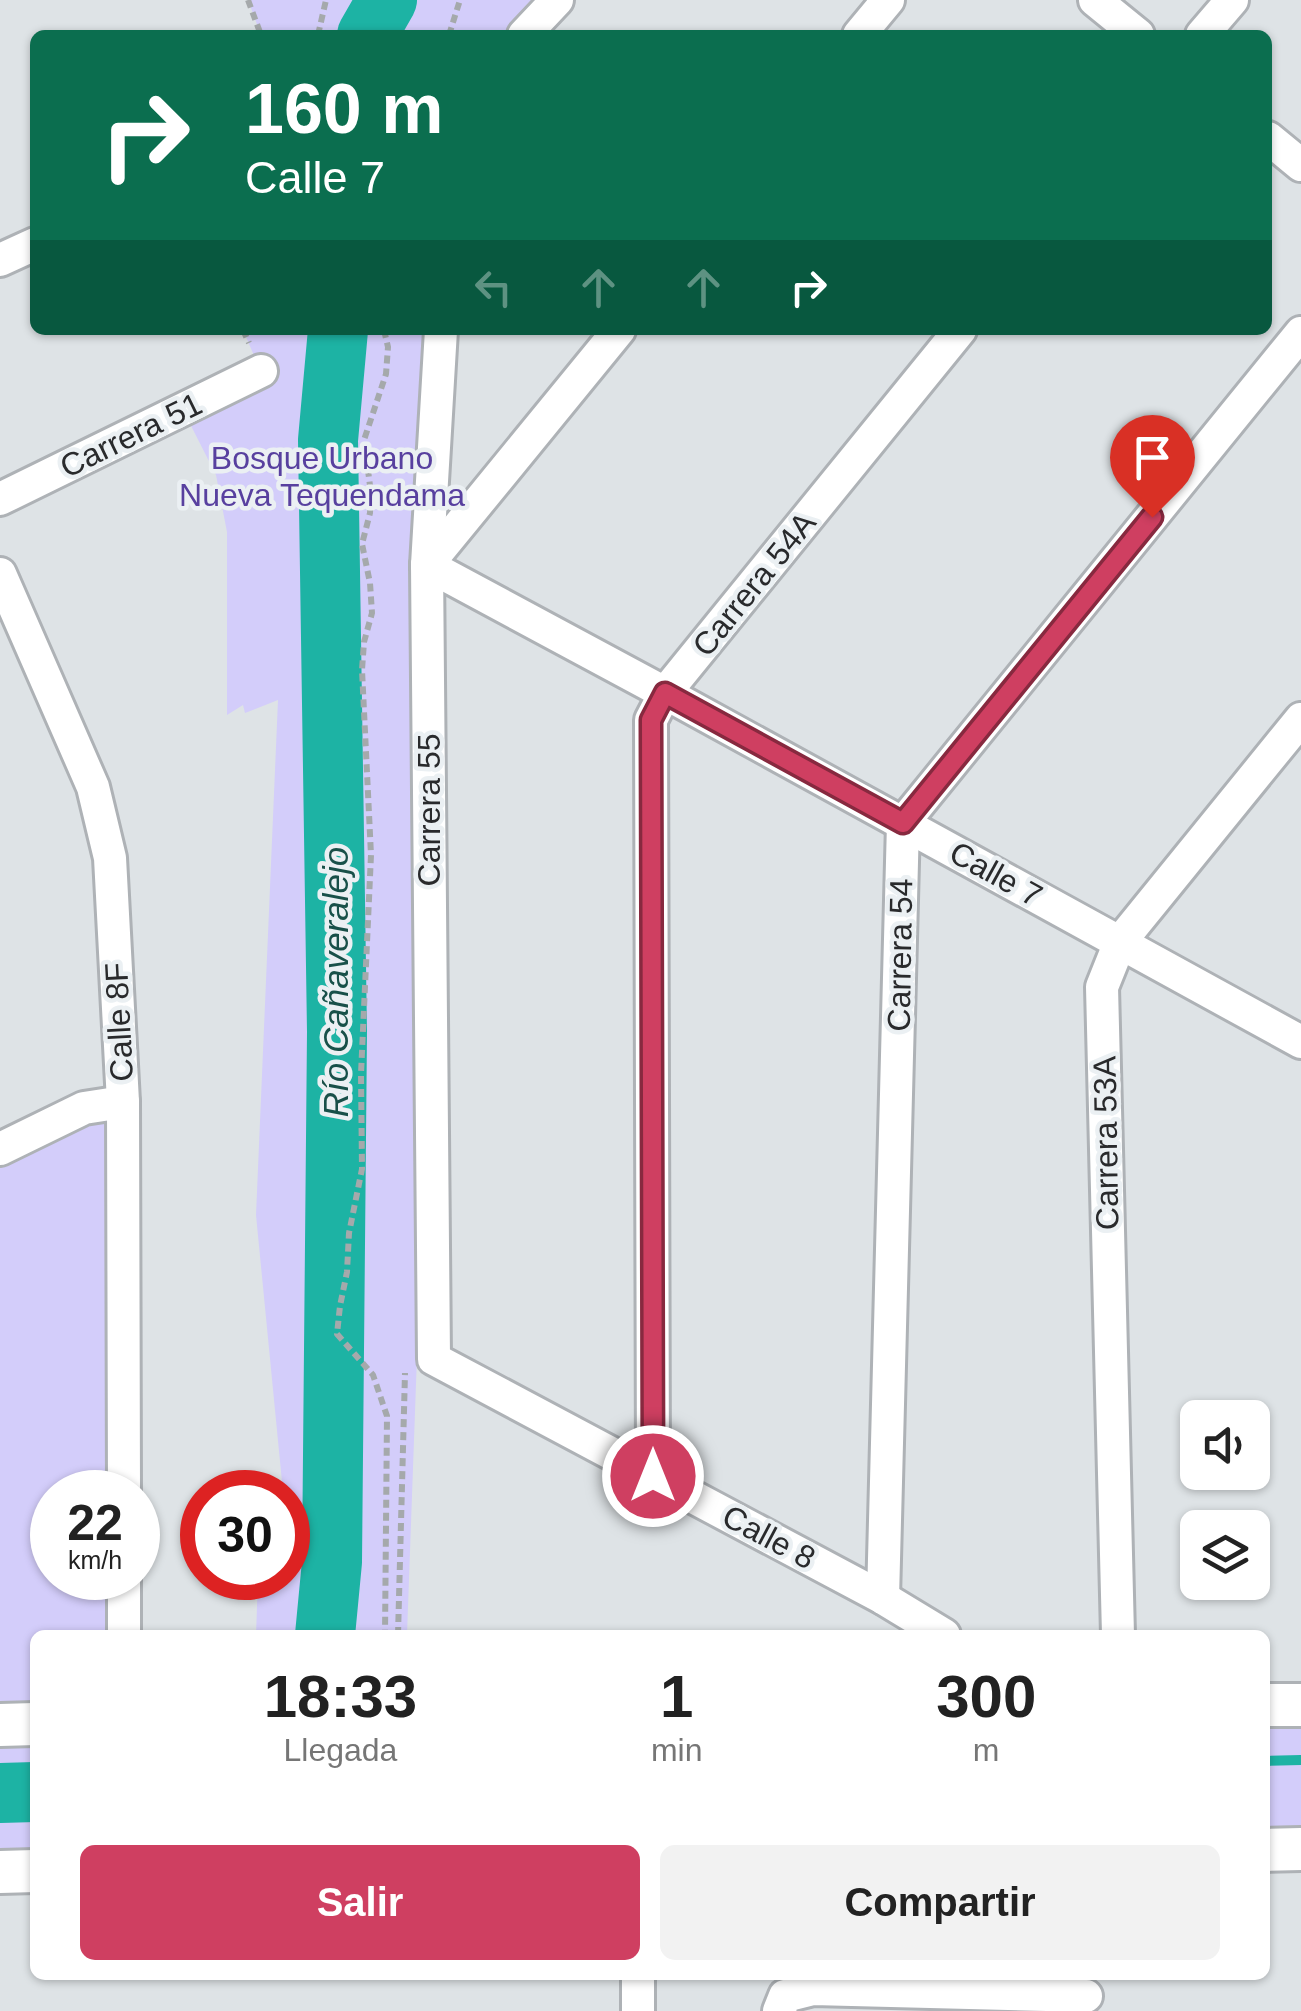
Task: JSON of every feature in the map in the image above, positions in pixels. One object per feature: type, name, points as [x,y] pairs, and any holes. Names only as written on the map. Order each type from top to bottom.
[{"type":"main road","points":[[1270,1706],[1301,1705]]},
{"type":"main road","points":[[0,1725],[30,1724]]},
{"type":"main road","points":[[1270,1850],[1301,1849]]},
{"type":"main road","points":[[0,1872],[30,1871]]},
{"type":"street","points":[[529,30],[557,0]]},
{"type":"street","points":[[863,30],[888,0]]},
{"type":"street","points":[[1095,0],[1132,30]]},
{"type":"street","points":[[1206,30],[1232,0]]},
{"type":"street","points":[[1272,141],[1301,165]]},
{"type":"street","points":[[0,260],[30,246]]},
{"type":"street","points":[[903,823],[1301,333]]},
{"type":"street","name":"Carrera 55","points":[[434,1359],[427,565],[441,335]]},
{"type":"street","points":[[427,565],[615,335]]},
{"type":"street","name":"Carrera 54A","points":[[653,1476],[651,720],[665,693],[956,335]]},
{"type":"street","name":"Carrera 51","points":[[0,498],[261,372]]},
{"type":"street","name":"Calle 7","points":[[427,565],[1301,1042]]},
{"type":"street","name":"Calle 8F","points":[[0,574],[93,787],[110,858],[122,1102],[124,1470]]},
{"type":"street","name":"Carrera 53A","points":[[1118,1630],[1102,987],[1120,942],[1301,719]]},
{"type":"street","name":"Carrera 54","points":[[883,1598],[903,823]]},
{"type":"street","points":[[0,1149],[84,1108],[122,1102]]},
{"type":"street","name":"Calle 8","points":[[434,1359],[883,1598],[936,1630]]},
{"type":"street","points":[[124,1600],[124,1630]]},
{"type":"street","points":[[638,1980],[638,2011]]},
{"type":"street","points":[[779,2011],[785,1996],[813,1989],[976,2001],[1086,1994]]},
{"type":"path","points":[[248,0],[259,30]]},
{"type":"path","points":[[319,30],[326,0]]},
{"type":"path","points":[[451,30],[460,0]]},
{"type":"path","points":[[385,335],[386,374],[364,440],[371,493],[362,544],[372,613],[362,670],[370,855],[361,1074],[362,1170],[349,1233],[337,1334],[372,1374],[387,1416],[385,1630]]},
{"type":"green space","points":[[248,0],[557,0],[529,30],[259,30]]},
{"type":"green space","name":"Bosque Urbano Nueva Tequendama","points":[[245,335],[441,335],[434,1359],[417,1356],[407,1630],[256,1630],[257,1600],[310,1600],[310,1470],[281,1470],[256,1215],[278,700],[245,713],[243,705],[227,715],[227,532],[216,475],[183,410],[261,372]]},
{"type":"green space","points":[[123,1102],[124,1470],[30,1470],[30,1600],[124,1600],[124,1630],[30,1630],[30,1871],[0,1872],[0,1149]]},
{"type":"green space","points":[[1270,1705],[1301,1705],[1301,1849],[1270,1850]]},
{"type":"waterway","name":"Río Cañaveralejo","points":[[370,30],[387,0]]},
{"type":"waterway","name":"Río Cañaveralejo","points":[[325,1630],[332,1562],[337,1032],[328,440],[338,335]]},
{"type":"waterway","points":[[1270,1761],[1301,1760]]},
{"type":"waterway","name":"Río Cañaveralejo","points":[[0,1793],[30,1792]]},
{"type":"route","points":[[653,1476],[651,720],[665,693],[903,823],[1152,517]]}]
